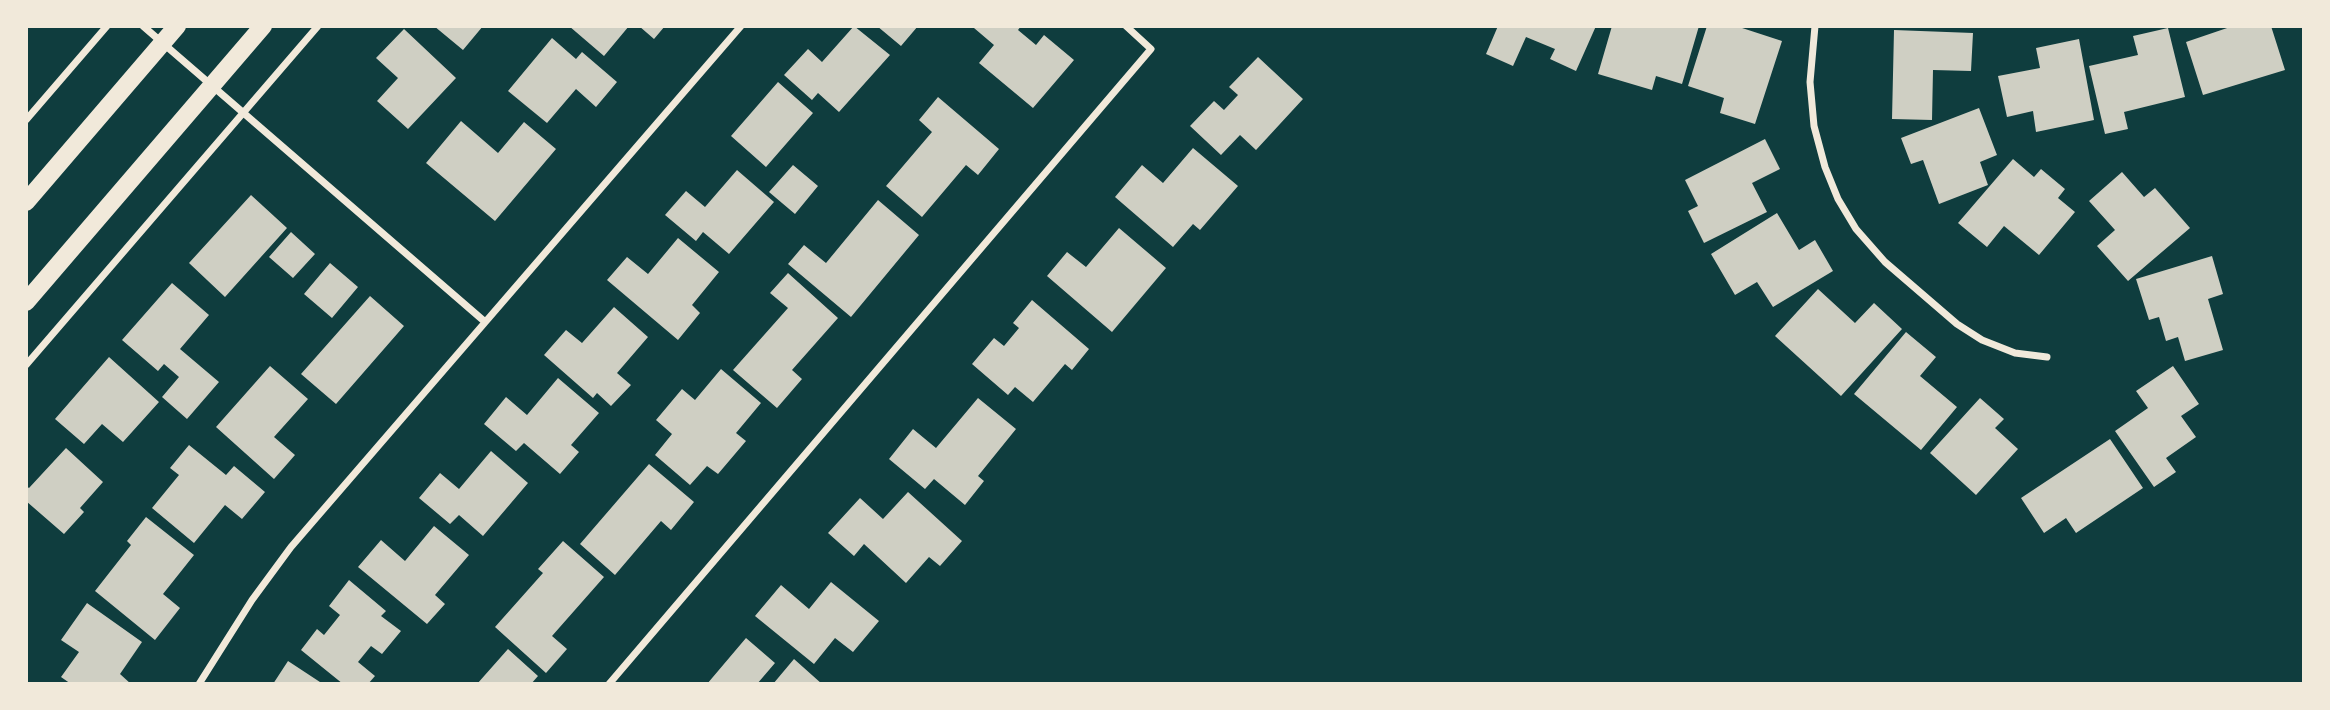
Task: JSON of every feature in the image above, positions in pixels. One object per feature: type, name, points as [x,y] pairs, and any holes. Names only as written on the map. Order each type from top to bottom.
[{"type":"main road","points":[[26,202],[177,26]]},
{"type":"main road","points":[[26,302],[263,26]]},
{"type":"street","points":[[26,120],[107,26]]},
{"type":"street","points":[[143,26],[484,321]]},
{"type":"street","points":[[26,365],[318,26]]},
{"type":"street","points":[[199,684],[252,600],[292,547],[741,26]]},
{"type":"street","points":[[609,684],[1151,49],[1126,26]]},
{"type":"street","points":[[1815,26],[1810,82],[1814,126],[1825,167],[1856,229],[1885,262],[1957,324],[1982,340],[2015,353],[2047,357]]},
{"type":"building","points":[[434,26],[483,26],[463,50]]},
{"type":"building","points":[[569,26],[629,26],[604,56]]},
{"type":"building","points":[[639,26],[665,26],[654,39]]},
{"type":"building","points":[[854,26],[890,55],[839,112],[818,93],[812,100],[784,75],[808,49],[822,62]]},
{"type":"building","points":[[877,26],[918,26],[901,46]]},
{"type":"building","points":[[1021,26],[1018,30],[1036,45],[1044,35],[1074,60],[1033,108],[979,63],[994,45],[974,28]]},
{"type":"building","points":[[1498,26],[1596,26],[1576,71],[1550,59],[1555,49],[1526,37],[1513,66],[1486,54]]},
{"type":"building","points":[[1612,26],[1699,26],[1682,84],[1656,76],[1652,90],[1598,74]]},
{"type":"building","points":[[1707,26],[1736,26],[1782,41],[1755,124],[1720,113],[1724,98],[1688,86]]},
{"type":"building","points":[[2233,26],[2271,26],[2285,70],[2203,95],[2186,42]]},
{"type":"building","points":[[2168,28],[2185,97],[2124,112],[2128,129],[2105,134],[2089,66],[2138,55],[2133,36]]},
{"type":"building","points":[[404,29],[456,78],[408,129],[377,101],[398,78],[376,58]]},
{"type":"building","points":[[1894,30],[1973,33],[1971,71],[1933,70],[1932,120],[1892,119]]},
{"type":"building","points":[[552,38],[576,59],[582,52],[617,82],[596,107],[576,89],[547,123],[508,91]]},
{"type":"building","points":[[2079,39],[2094,120],[2036,132],[2033,111],[2007,117],[1998,76],[2040,68],[2036,48]]},
{"type":"building","points":[[1258,57],[1303,99],[1256,150],[1240,135],[1221,155],[1190,126],[1214,101],[1224,110],[1238,95],[1229,87]]},
{"type":"building","points":[[778,82],[813,113],[766,167],[731,136]]},
{"type":"building","points":[[938,97],[999,149],[978,175],[966,165],[922,217],[886,186],[932,132],[919,120]]},
{"type":"building","points":[[1979,108],[1997,155],[1980,162],[1988,185],[1939,204],[1923,160],[1911,164],[1901,138]]},
{"type":"building","points":[[461,121],[498,153],[524,122],[556,149],[495,221],[426,163]]},
{"type":"building","points":[[1765,139],[1780,169],[1752,183],[1767,212],[1704,243],[1688,211],[1698,206],[1685,180]]},
{"type":"building","points":[[1193,148],[1238,186],[1200,230],[1193,224],[1173,247],[1115,197],[1142,165],[1163,183]]},
{"type":"building","points":[[2013,159],[2034,177],[2041,169],[2065,189],[2058,198],[2075,212],[2039,255],[2004,226],[1987,247],[1958,223]]},
{"type":"building","points":[[793,165],[818,186],[795,214],[769,192]]},
{"type":"building","points":[[737,170],[774,202],[729,254],[703,232],[696,241],[665,215],[686,191],[705,207]]},
{"type":"building","points":[[2122,172],[2144,197],[2155,188],[2190,228],[2128,281],[2097,246],[2115,230],[2089,201]]},
{"type":"building","points":[[251,195],[287,228],[225,297],[189,263]]},
{"type":"building","points":[[878,200],[919,235],[851,317],[788,264],[804,245],[826,263]]},
{"type":"building","points":[[1777,213],[1799,250],[1815,240],[1833,271],[1773,307],[1757,282],[1735,295],[1711,254]]},
{"type":"building","points":[[1119,228],[1166,268],[1112,332],[1047,276],[1067,252],[1086,267]]},
{"type":"building","points":[[291,232],[315,254],[293,278],[269,257]]},
{"type":"building","points":[[678,238],[719,272],[692,305],[700,313],[678,340],[607,280],[627,257],[648,274]]},
{"type":"building","points":[[2212,256],[2223,294],[2208,299],[2223,350],[2185,361],[2178,337],[2166,341],[2159,317],[2149,320],[2136,279]]},
{"type":"building","points":[[330,263],[358,287],[332,318],[304,294]]},
{"type":"building","points":[[788,273],[838,318],[792,370],[802,379],[777,408],[733,370],[788,308],[770,293]]},
{"type":"building","points":[[172,283],[209,315],[180,349],[219,382],[187,419],[162,397],[179,377],[164,364],[158,371],[122,340]]},
{"type":"building","points":[[1818,289],[1855,323],[1874,303],[1902,329],[1841,396],[1775,336]]},
{"type":"building","points":[[370,296],[404,326],[336,404],[301,374]]},
{"type":"building","points":[[1032,300],[1089,349],[1072,370],[1065,364],[1033,402],[1015,387],[1008,395],[972,364],[994,338],[1004,346],[1019,328],[1013,323]]},
{"type":"building","points":[[614,307],[648,337],[617,373],[631,385],[611,406],[597,393],[593,398],[544,355],[566,330],[582,343]]},
{"type":"building","points":[[1906,332],[1936,357],[1920,376],[1957,407],[1921,450],[1854,394]]},
{"type":"building","points":[[109,357],[159,402],[123,442],[102,424],[84,444],[55,419]]},
{"type":"building","points":[[270,366],[308,399],[274,437],[295,455],[274,479],[216,427]]},
{"type":"building","points":[[2173,366],[2199,404],[2181,416],[2196,437],[2166,458],[2176,472],[2154,487],[2115,431],[2148,408],[2136,391]]},
{"type":"building","points":[[721,369],[761,403],[736,433],[746,441],[718,474],[707,466],[690,485],[655,455],[672,434],[656,420],[682,389],[695,400]]},
{"type":"building","points":[[558,378],[599,413],[571,445],[579,452],[560,474],[524,443],[516,451],[484,424],[506,397],[527,415]]},
{"type":"building","points":[[978,398],[1016,429],[978,476],[984,481],[965,505],[934,479],[925,489],[889,459],[913,429],[936,448]]},
{"type":"building","points":[[1980,398],[2004,419],[1995,428],[2018,449],[1976,495],[1930,453]]},
{"type":"building","points":[[2110,439],[2143,488],[2076,533],[2066,518],[2044,533],[2021,498]]},
{"type":"building","points":[[189,445],[226,475],[234,466],[265,492],[242,519],[225,505],[194,543],[152,508],[179,475],[170,468]]},
{"type":"building","points":[[66,448],[103,482],[80,508],[84,512],[64,534],[26,501],[26,486],[29,488]]},
{"type":"building","points":[[491,451],[528,483],[483,536],[459,515],[450,524],[419,498],[440,473],[459,489]]},
{"type":"building","points":[[649,464],[694,502],[671,530],[661,521],[615,575],[580,544]]},
{"type":"building","points":[[908,492],[962,541],[940,566],[929,557],[906,583],[864,544],[854,556],[828,533],[860,498],[883,519]]},
{"type":"building","points":[[146,517],[194,555],[163,594],[180,608],[155,640],[95,591],[131,545],[127,541]]},
{"type":"building","points":[[434,526],[469,555],[435,595],[445,604],[427,624],[358,567],[381,540],[405,561]]},
{"type":"building","points":[[563,541],[604,577],[552,636],[567,649],[546,673],[495,627],[543,573],[538,569]]},
{"type":"building","points":[[349,580],[386,611],[381,616],[401,631],[382,654],[371,646],[358,662],[375,676],[368,684],[343,684],[301,650],[317,629],[324,635],[340,615],[329,606]]},
{"type":"building","points":[[831,582],[879,621],[853,652],[835,638],[814,664],[755,616],[781,585],[809,609]]},
{"type":"building","points":[[87,603],[142,642],[120,674],[131,684],[71,684],[61,677],[79,652],[61,640]]},
{"type":"building","points":[[746,638],[775,663],[757,684],[707,684]]},
{"type":"building","points":[[508,649],[538,676],[531,684],[477,684]]},
{"type":"building","points":[[794,659],[822,684],[773,684]]},
{"type":"building","points":[[288,661],[323,684],[273,684]]}]
